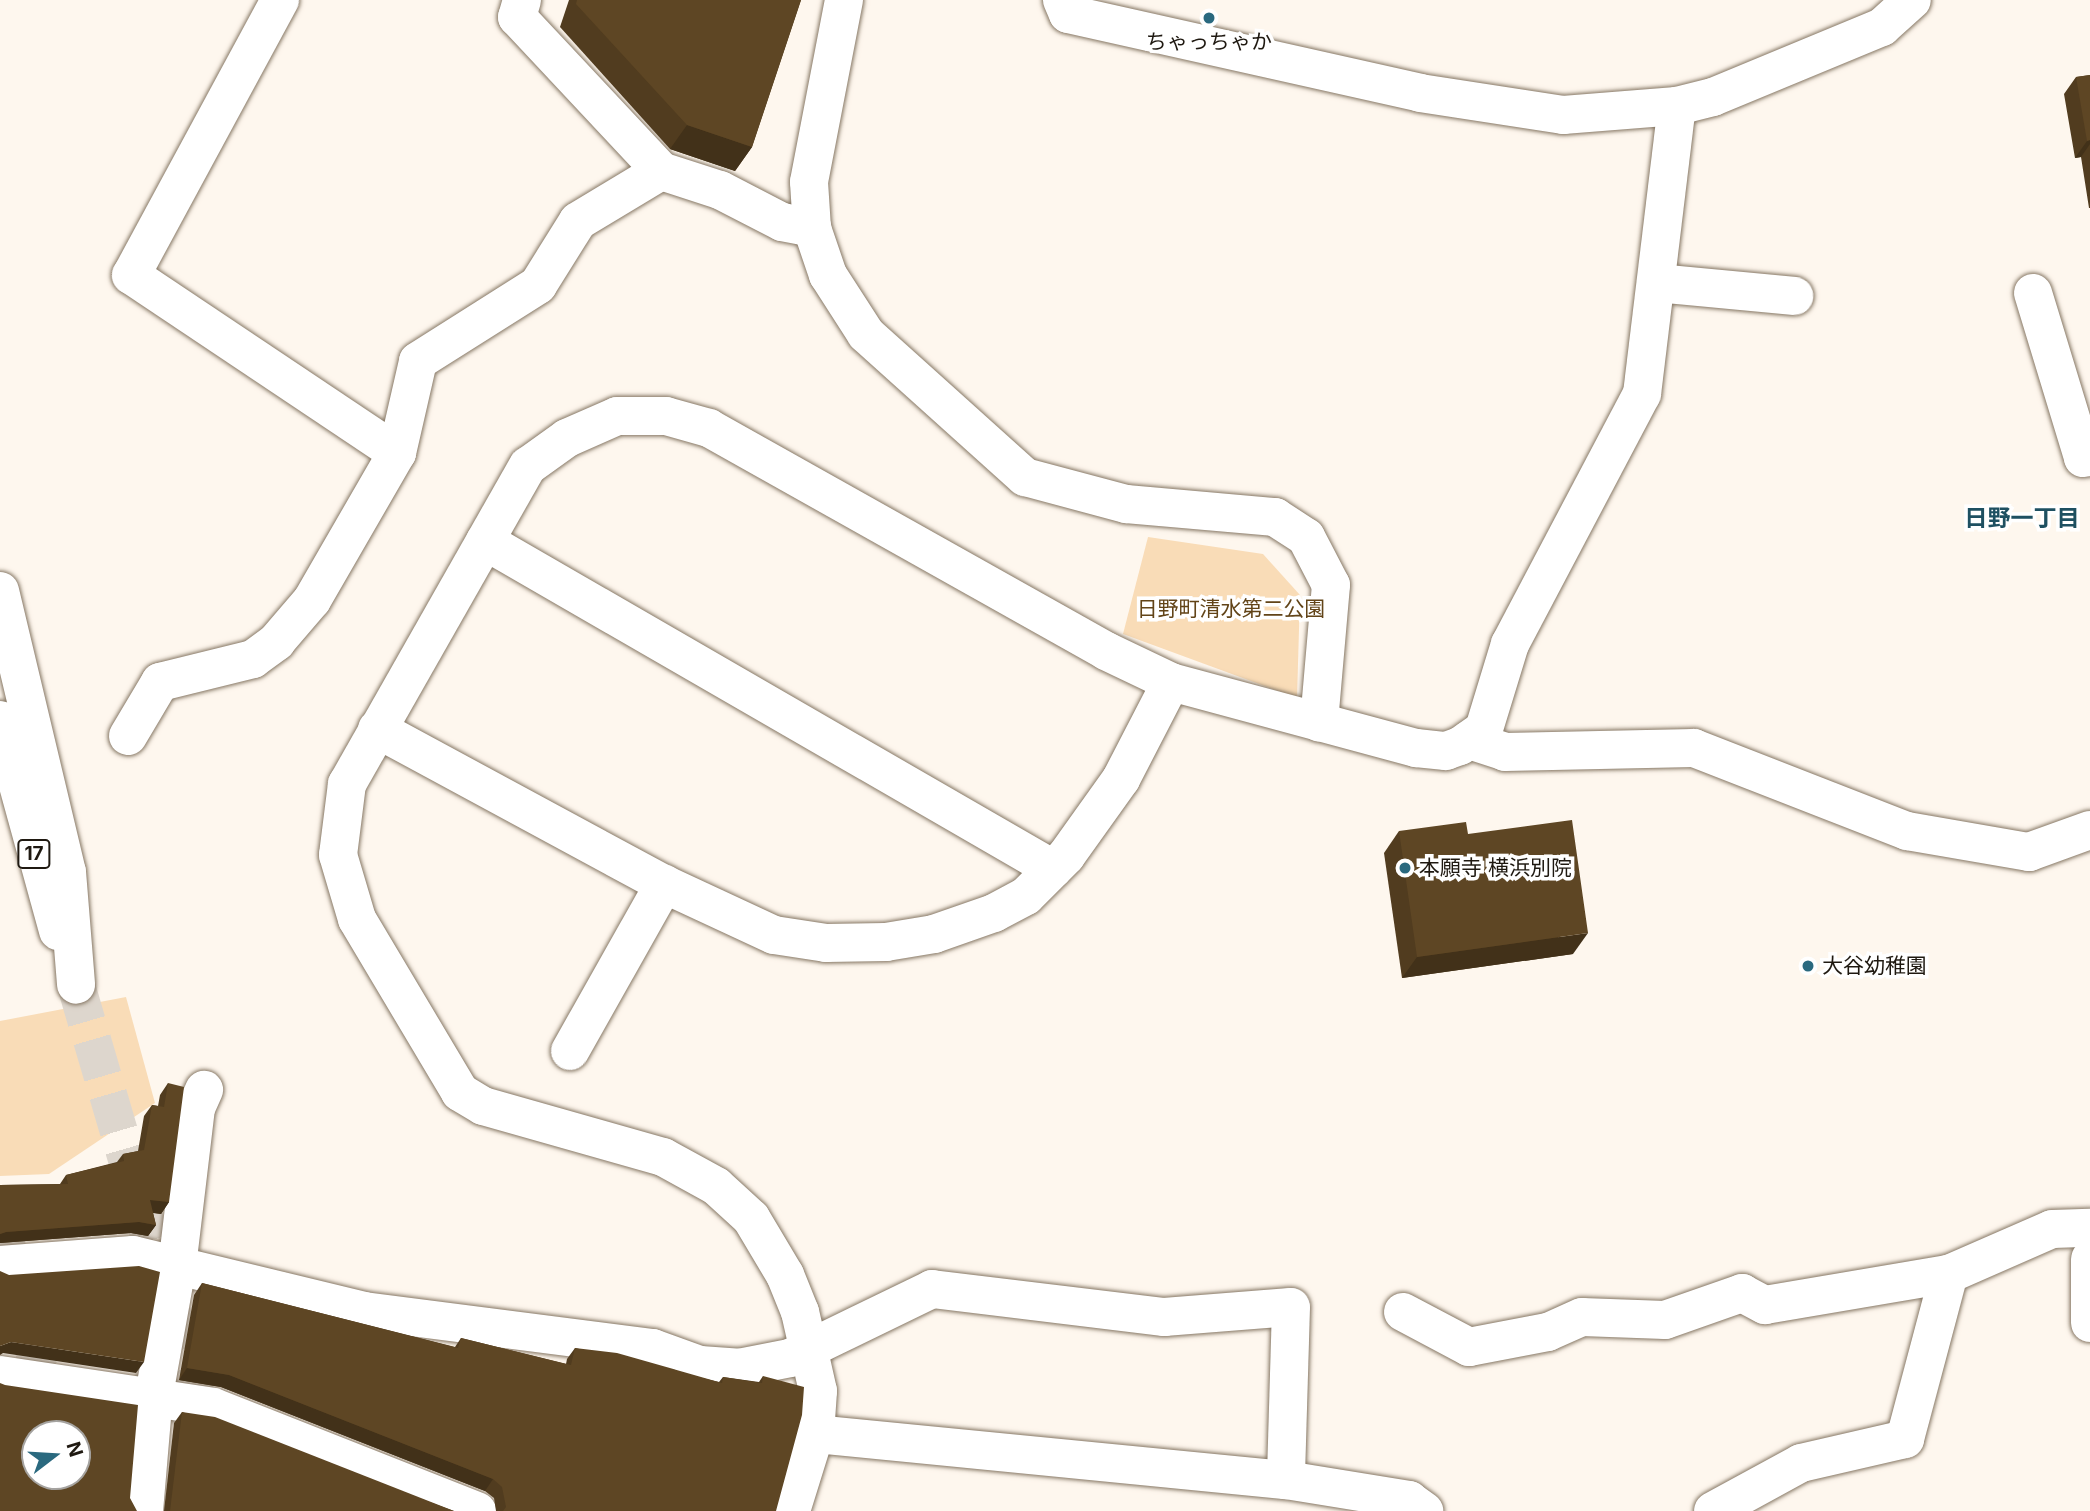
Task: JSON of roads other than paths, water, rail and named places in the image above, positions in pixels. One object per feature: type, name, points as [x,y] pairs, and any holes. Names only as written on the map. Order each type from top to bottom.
[{"type":"street","points":[[279,0],[131,275],[397,453]]},
{"type":"street","points":[[522,0],[517,17],[661,171],[720,190],[782,222],[812,228]]},
{"type":"street","points":[[844,0],[808,182],[812,228],[828,275],[866,334],[1025,477],[1126,504],[1275,517],[1306,537],[1331,585],[1319,722]]},
{"type":"street","points":[[1062,0],[1068,14],[1420,93],[1563,115],[1677,106],[1713,97],[1882,27],[1912,0]]},
{"type":"street","points":[[791,1511],[815,1433],[818,1391],[809,1347],[785,1275],[751,1218],[716,1186],[663,1157],[483,1106],[460,1092],[357,919],[338,855],[347,785],[528,466],[567,438],[617,416],[666,416],[709,428],[1106,651],[1171,682],[1416,748],[1446,751],[1484,729],[1510,644],[1642,394],[1677,106]]},
{"type":"street","points":[[128,736],[160,682],[253,659],[276,642],[312,600],[397,453],[418,361],[538,285],[578,221],[661,171]]},
{"type":"street","points":[[1657,283],[1794,296]]},
{"type":"street","points":[[2033,293],[2083,458],[2090,457]]},
{"type":"street","points":[[485,541],[1053,869]]},
{"type":"street","name":"17","points":[[0,591],[67,872],[76,985],[41,880],[0,720]]},
{"type":"street","points":[[377,730],[664,884],[774,935],[826,943],[886,942],[934,934],[994,913],[1026,895],[1053,869],[1121,779],[1171,682]]},
{"type":"street","points":[[1469,740],[1505,752],[1694,748],[1907,831],[2029,852],[2090,830]]},
{"type":"street","points":[[570,1051],[664,884]]},
{"type":"street","points":[[144,1511],[154,1395],[177,1268],[196,1108],[204,1090]]},
{"type":"street","points":[[1402,1312],[1469,1347],[1548,1332],[1582,1317],[1665,1320],[1742,1293],[1765,1305],[1949,1274],[2052,1229],[2090,1228]]},
{"type":"street","points":[[0,1265],[133,1255],[177,1268],[364,1311],[653,1348],[700,1365],[738,1368],[790,1358],[932,1289],[1164,1317],[1291,1307],[1286,1480]]},
{"type":"street","points":[[2090,1259],[2090,1323]]},
{"type":"street","points":[[1713,1511],[1801,1463],[1905,1439],[1949,1274]]},
{"type":"street","points":[[0,1375],[154,1395],[213,1407],[477,1511]]},
{"type":"street","points":[[815,1433],[1286,1480],[1409,1500],[1424,1511]]},
{"type":"tunnel","points":[[76,985],[198,1403]]},
{"type":"tunnel","points":[[0,1221],[52,1420]]},
{"type":"place","name":"ちゃっちゃか","points":[[1209,18]]},
{"type":"place","name":"本願寺 横浜別院","points":[[1405,868]]},
{"type":"place","name":"大谷幼稚園","points":[[1808,966]]},
{"type":"district","name":"日野一丁目","points":[[2022,518]]},
{"type":"park label","name":"日野町清水第二公園","points":[[1231,609]]}]
